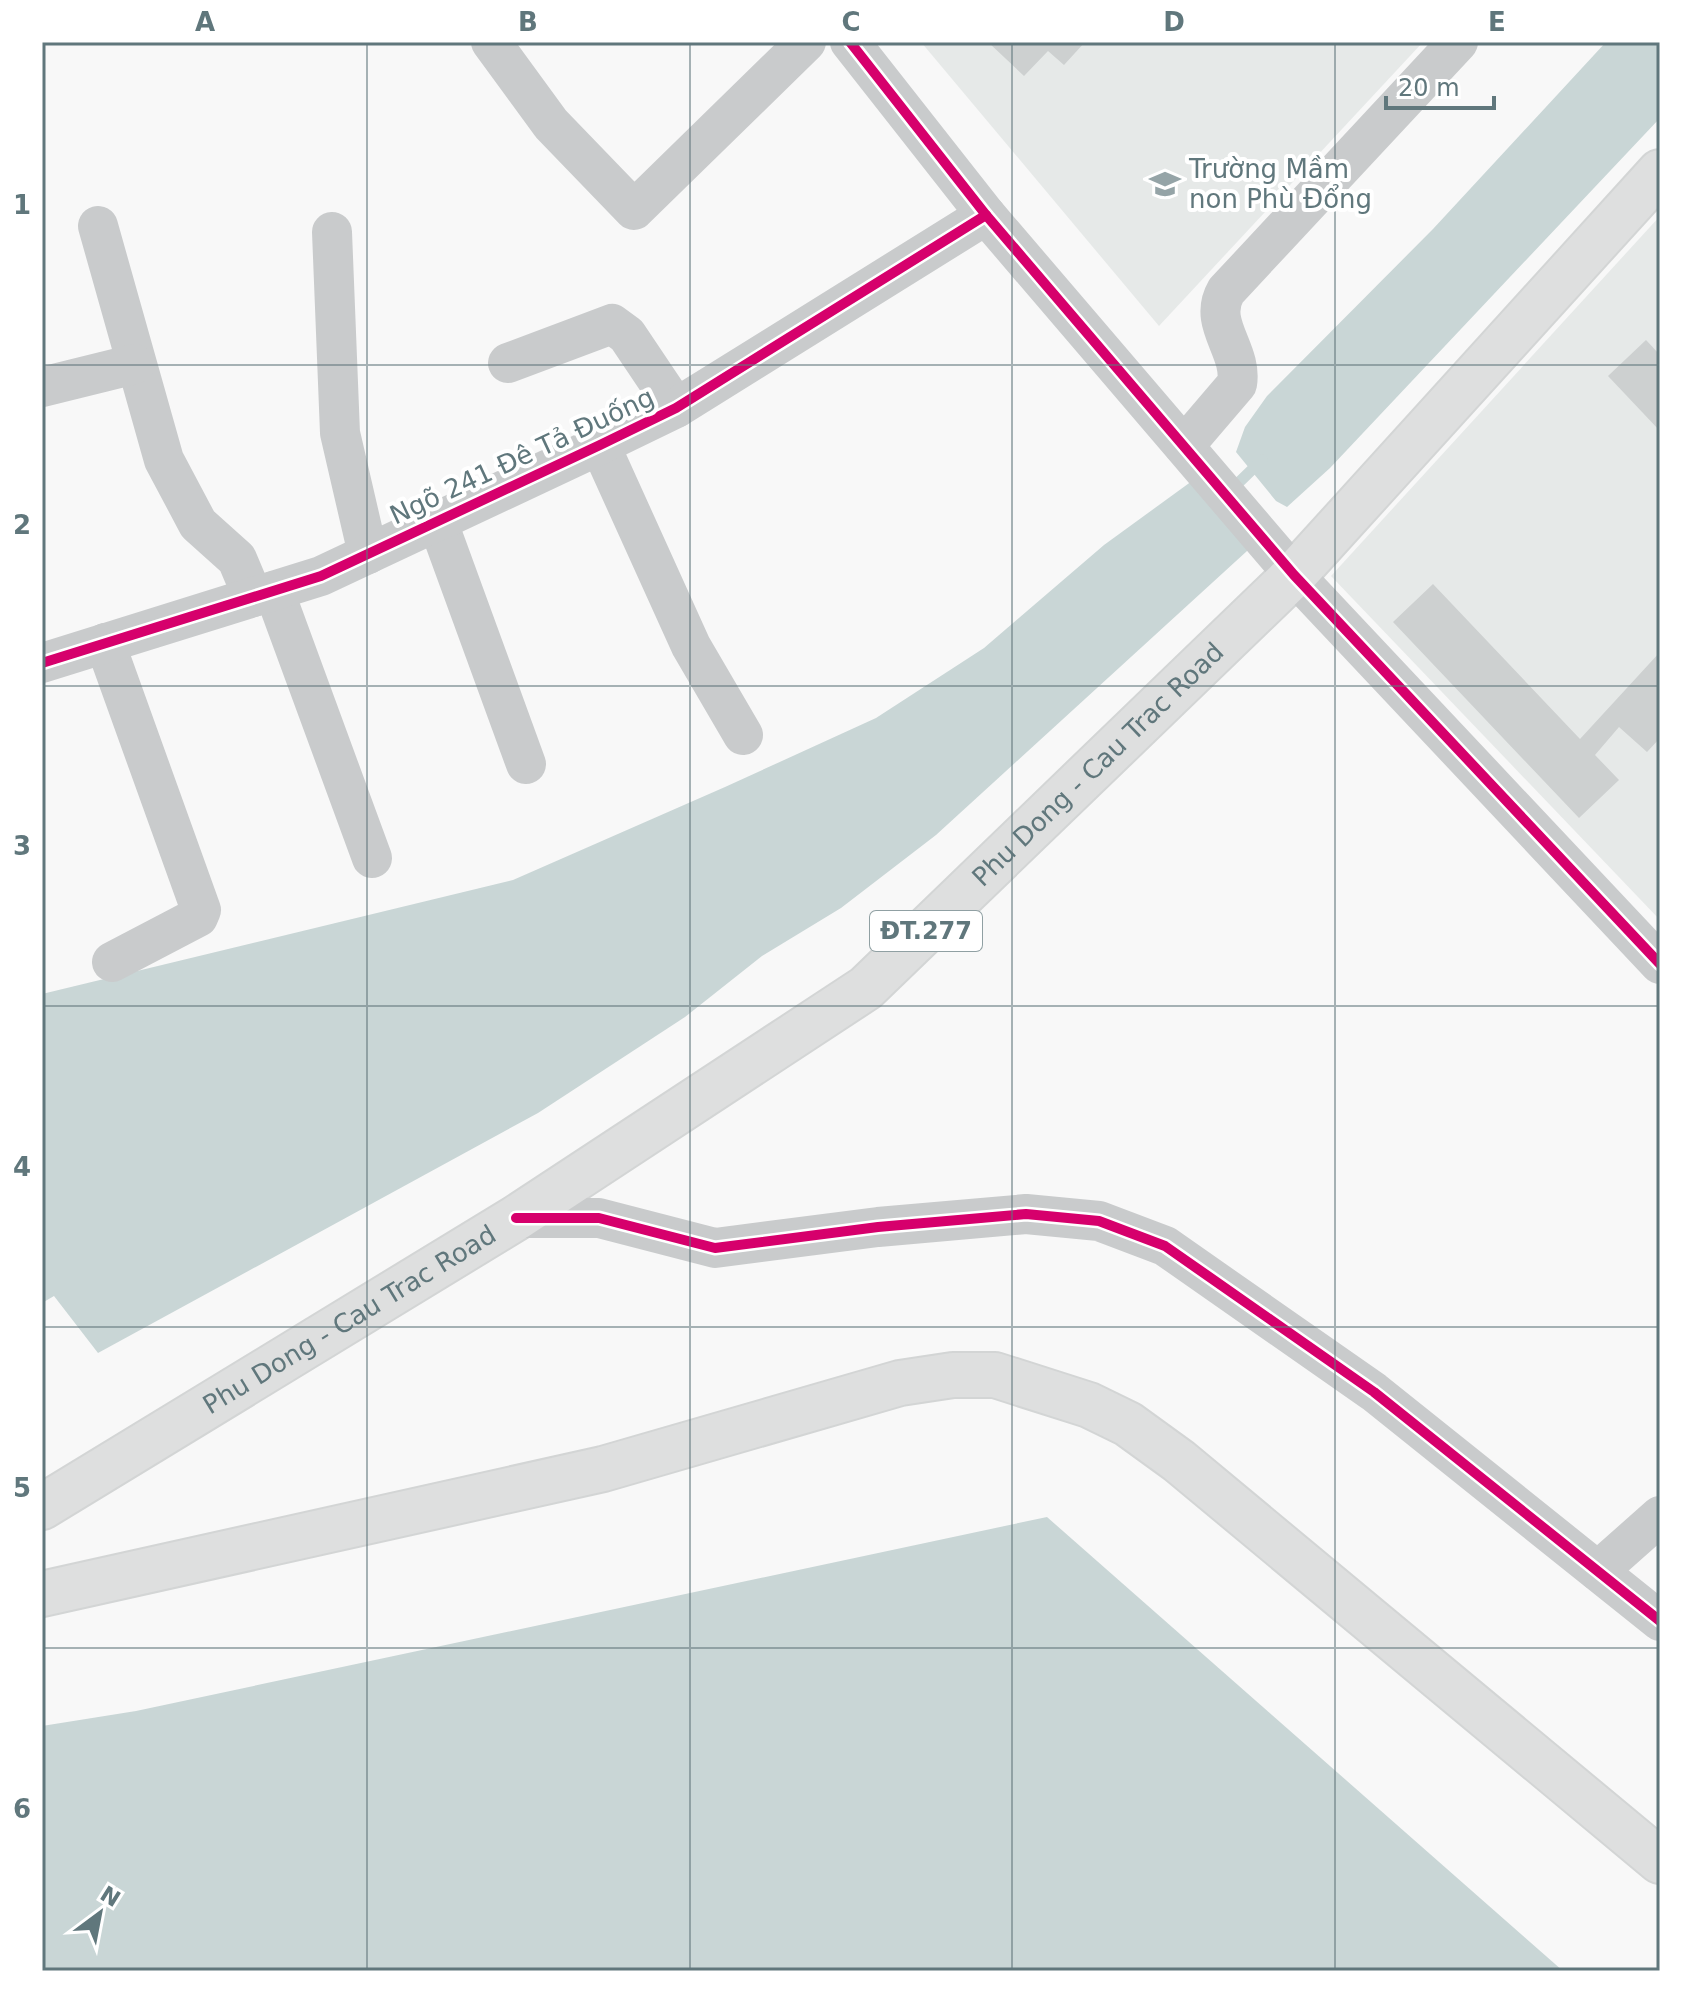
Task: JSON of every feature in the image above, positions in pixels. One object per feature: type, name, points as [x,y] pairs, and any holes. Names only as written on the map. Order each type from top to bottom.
[{"type":"main road","name":"Phu Dong - Cau Trac Road","points":[[42,1507],[516,1218],[866,988],[1294,575],[1660,172]]},
{"type":"main road","points":[[42,1594],[603,1469],[900,1383],[995,1375],[1063,1396],[1128,1424],[1179,1461],[1660,1861]]},
{"type":"street","points":[[491,42],[551,124],[634,210],[806,42]]},
{"type":"street","points":[[850,42],[986,215],[1294,575],[1660,964]]},
{"type":"street","points":[[1184,446],[1237,384],[1236,358],[1219,316],[1226,291],[1458,42]]},
{"type":"street","name":"Ngõ 241 Đê Tả Đuống","points":[[42,663],[321,576],[600,445],[676,408],[986,215]]},
{"type":"street","points":[[98,226],[164,460],[198,524],[237,559],[263,594],[372,858]]},
{"type":"street","points":[[332,232],[340,433],[368,554]]},
{"type":"street","points":[[508,363],[612,324],[627,335],[676,408]]},
{"type":"street","points":[[42,387],[135,364]]},
{"type":"street","points":[[600,445],[691,646],[743,735]]},
{"type":"street","points":[[437,520],[526,764]]},
{"type":"street","points":[[105,643],[201,910],[198,917],[112,962]]},
{"type":"street","points":[[516,1218],[599,1218],[715,1248],[878,1227],[1026,1214],[1099,1221],[1165,1246],[1361,1383],[1660,1622]]},
{"type":"street","points":[[1598,1571],[1660,1516]]},
{"type":"shaded area","name":"Trường Mầm non Phù Đổng","points":[[921,42],[1423,42],[1159,326]]},
{"type":"shaded area","points":[[1606,42],[1660,42],[1660,118],[1330,468],[1287,507],[1276,501],[1236,452],[1245,427],[1267,396],[1433,229]]},
{"type":"shaded area","points":[[1660,216],[1660,920],[1331,576]]},
{"type":"shaded area","points":[[1192,481],[1270,530],[936,835],[841,908],[762,956],[685,1017],[538,1113],[98,1353],[54,1296],[42,1303],[42,994],[513,880],[725,787],[876,718],[984,648],[1104,545]]},
{"type":"shaded area","points":[[1047,1517],[1563,1971],[42,1971],[42,1726],[136,1711]]},
{"type":"building","points":[[988,42],[1085,42],[1064,65],[1048,51],[1024,76]]},
{"type":"building","points":[[1646,340],[1660,355],[1660,431],[1608,376]]},
{"type":"building","points":[[1433,584],[1580,739],[1660,652],[1660,738],[1647,752],[1619,727],[1595,755],[1619,780],[1579,818],[1393,622]]},
{"type":"waterway","points":[[1231,490],[1262,460]]},
{"type":"cycle path","points":[[850,42],[986,215],[1294,575],[1660,964]]},
{"type":"cycle path","points":[[42,663],[321,576],[600,445],[676,408],[986,215]]},
{"type":"cycle path","points":[[516,1218],[599,1218],[715,1248],[878,1227],[1026,1214],[1099,1221],[1165,1246],[1374,1392],[1660,1621]]},
{"type":"place","name":"Trường Mầm non Phù Đổng","points":[[1165,184]]}]
